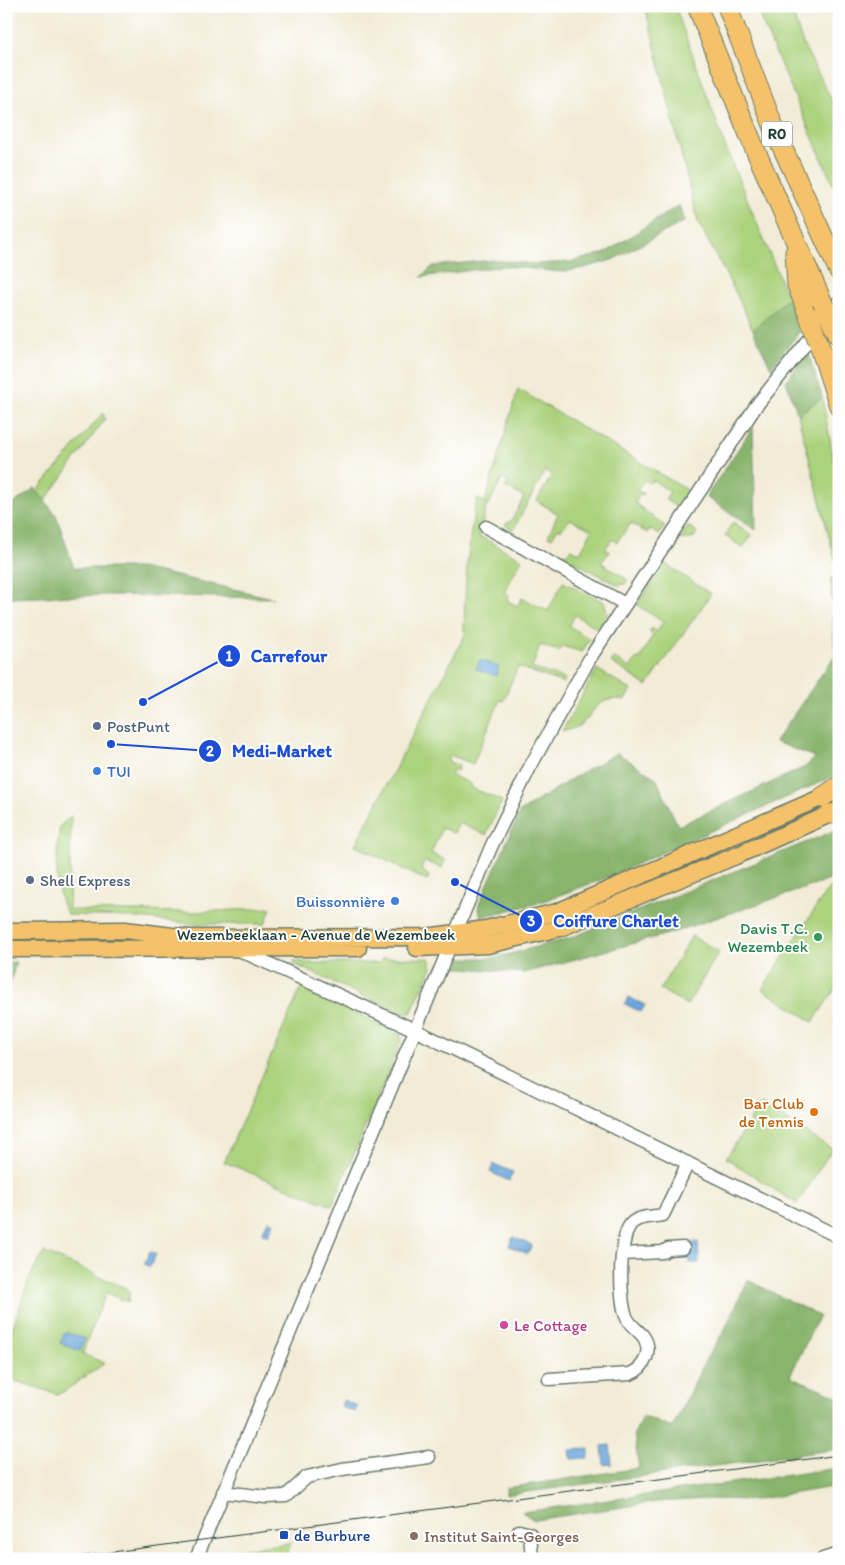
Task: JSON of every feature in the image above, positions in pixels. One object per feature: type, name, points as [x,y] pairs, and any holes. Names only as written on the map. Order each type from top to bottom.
[{"type":"highway","name":"R0","points":[[697,6],[794,240],[830,301],[836,330]]},
{"type":"highway","name":"R0","points":[[727,6],[778,138],[837,265]]},
{"type":"highway","points":[[794,240],[797,285],[839,406]]},
{"type":"highway","points":[[821,798],[839,786]]},
{"type":"main road","name":"Wezembeeklaan - Avenue de Wezembeek","points":[[6,949],[238,949],[452,941],[556,912],[839,790]]},
{"type":"main road","name":"Wezembeeklaan - Avenue de Wezembeek","points":[[6,931],[125,930],[188,938],[426,937],[488,945],[560,928],[738,855],[836,812]]},
{"type":"street","points":[[196,1559],[491,847],[530,767],[590,658],[756,406],[830,301]]},
{"type":"street","points":[[486,528],[625,604]]},
{"type":"street","points":[[238,949],[416,1030],[839,1237]]},
{"type":"street","points":[[549,1378],[630,1374],[641,1368],[647,1351],[645,1340],[631,1325],[624,1310],[623,1254],[625,1234],[632,1223],[640,1219],[663,1215],[688,1163]]},
{"type":"street","points":[[623,1254],[663,1252],[668,1249],[682,1248]]},
{"type":"street","points":[[223,1492],[266,1497],[286,1496],[307,1477],[342,1469],[429,1457]]},
{"type":"street","points":[[519,1531],[530,1534],[532,1559]]},
{"type":"street","points":[[823,1559],[839,1554]]},
{"type":"green space","points":[[645,6],[675,6],[727,151],[788,298],[753,330],[737,295],[698,222]]},
{"type":"green space","points":[[755,6],[790,6],[803,44],[839,114],[839,198]]},
{"type":"green space","points":[[823,6],[839,6],[839,22]]},
{"type":"green space","points":[[679,205],[685,221],[612,260],[584,268],[561,272],[504,266],[421,277],[433,266],[493,260],[535,264],[570,262],[605,253]]},
{"type":"green space","points":[[788,298],[800,331],[771,368],[753,330]]},
{"type":"green space","points":[[808,352],[822,397],[798,415],[786,381]]},
{"type":"green space","points":[[518,389],[689,491],[677,508],[665,499],[670,492],[653,480],[650,483],[644,480],[637,490],[644,494],[640,495],[635,503],[665,526],[659,535],[650,529],[647,533],[631,523],[617,542],[612,539],[605,549],[610,552],[601,562],[628,580],[625,584],[618,585],[559,554],[568,553],[571,549],[580,553],[592,530],[570,519],[561,530],[558,528],[552,538],[548,536],[558,514],[537,501],[552,474],[545,471],[513,530],[505,525],[512,520],[524,497],[505,487],[508,482],[502,479],[489,504],[487,504],[479,536],[522,559],[504,592],[509,595],[507,600],[517,606],[522,598],[548,611],[563,582],[604,602],[608,614],[598,629],[575,615],[569,626],[590,639],[582,652],[562,646],[559,651],[540,645],[532,668],[565,679],[563,683],[518,667],[503,701],[500,700],[473,764],[450,755],[448,761],[459,766],[457,771],[453,769],[451,775],[471,784],[470,787],[502,801],[486,835],[459,823],[454,833],[442,828],[431,853],[445,860],[442,868],[424,861],[421,869],[429,876],[427,881],[355,845],[466,633],[464,631],[467,565],[477,499],[485,502]]},
{"type":"green space","points":[[822,397],[839,487],[839,576],[798,415]]},
{"type":"green space","points":[[103,413],[105,419],[45,501],[37,491]]},
{"type":"green space","points":[[753,427],[756,530],[706,497]]},
{"type":"green space","points":[[35,488],[56,515],[74,568],[141,568],[273,598],[109,595],[6,598],[6,509]]},
{"type":"green space","points":[[733,522],[752,535],[743,548],[725,535]]},
{"type":"green space","points":[[688,526],[697,532],[693,539],[679,539]]},
{"type":"green space","points":[[664,563],[711,594],[647,686],[611,662],[613,658],[630,668],[636,659],[639,660],[653,635],[649,632],[652,628],[657,632],[663,622],[637,605]]},
{"type":"green space","points":[[831,578],[839,578],[839,774],[601,880],[535,904],[481,917],[478,906],[520,812],[576,776],[617,753],[656,778],[678,826],[805,767],[815,757],[775,742],[835,655]]},
{"type":"green space","points":[[597,669],[631,690],[625,700],[612,699],[603,702],[597,706],[582,724],[562,731]]},
{"type":"green space","points":[[839,796],[839,807],[545,927],[530,926]]},
{"type":"green space","points":[[71,816],[69,910],[195,912],[271,908],[265,924],[195,924],[128,917],[68,915],[63,906],[58,884],[57,848],[60,826]]},
{"type":"green space","points":[[839,829],[839,877],[668,934],[524,973],[450,967],[459,958],[495,958],[570,938]]},
{"type":"green space","name":"Davis T.C. Wezembeek","points":[[830,886],[839,891],[839,983],[813,1022],[762,989]]},
{"type":"green space","points":[[90,935],[186,942],[88,942]]},
{"type":"green space","points":[[692,936],[719,952],[687,1005],[660,989]]},
{"type":"green space","points":[[383,958],[429,958],[432,967],[411,1013],[399,1013],[294,964],[295,960],[308,963],[379,963]]},
{"type":"green space","points":[[6,962],[16,962],[6,999]]},
{"type":"green space","points":[[302,986],[401,1035],[401,1041],[332,1206],[224,1162]]},
{"type":"green space","points":[[761,1104],[832,1149],[797,1204],[726,1158]]},
{"type":"green space","points":[[44,1252],[128,1289],[130,1292],[128,1302],[106,1293],[82,1354],[105,1363],[63,1392],[57,1394],[6,1378],[6,1347],[29,1279]]},
{"type":"green space","points":[[748,1280],[819,1316],[790,1376],[839,1397],[839,1449],[506,1495],[506,1488],[639,1468],[634,1434],[643,1416],[672,1428],[706,1359],[725,1329]]},
{"type":"green space","points":[[839,1468],[839,1486],[753,1500],[708,1499],[657,1502],[534,1520],[522,1512]]},
{"type":"green space","points":[[291,1543],[286,1559],[233,1559],[232,1550]]},
{"type":"water","points":[[480,660],[499,667],[496,676],[476,669]]},
{"type":"water","points":[[628,997],[645,1005],[641,1012],[625,1004]]},
{"type":"water","points":[[494,1164],[513,1172],[509,1181],[490,1172]]},
{"type":"water","points":[[268,1220],[274,1223],[268,1236],[262,1233]]},
{"type":"water","points":[[513,1237],[532,1245],[528,1254],[509,1246]]},
{"type":"water","points":[[698,1242],[699,1263],[689,1263],[688,1243]]},
{"type":"water","points":[[150,1251],[156,1254],[150,1267],[144,1264]]},
{"type":"water","points":[[65,1332],[85,1339],[80,1351],[60,1343]]},
{"type":"water","points":[[343,1400],[357,1406],[355,1412],[341,1407]]},
{"type":"water","points":[[610,1445],[612,1464],[604,1465],[602,1446]]},
{"type":"water","points":[[589,1449],[589,1458],[571,1459],[570,1450]]},
{"type":"tram line","points":[[60,1559],[839,1455]]},
{"type":"place","name":"Carrefour","points":[[143,702]]},
{"type":"place","name":"PostPunt","points":[[97,726]]},
{"type":"place","name":"Medi-Market","points":[[111,744]]},
{"type":"place","name":"TUI","points":[[97,771]]},
{"type":"place","name":"Shell Express","points":[[30,880]]},
{"type":"place","name":"Coiffure Charlet","points":[[455,882]]},
{"type":"place","name":"Buissonnière","points":[[395,901]]},
{"type":"place","name":"Davis T.C. Wezembeek","points":[[818,937]]},
{"type":"place","name":"Bar Club de Tennis","points":[[814,1112]]},
{"type":"place","name":"Le Cottage","points":[[504,1325]]},
{"type":"place","name":"de Burbure","points":[[284,1535]]},
{"type":"place","name":"Institut Saint-Georges","points":[[414,1536]]}]
